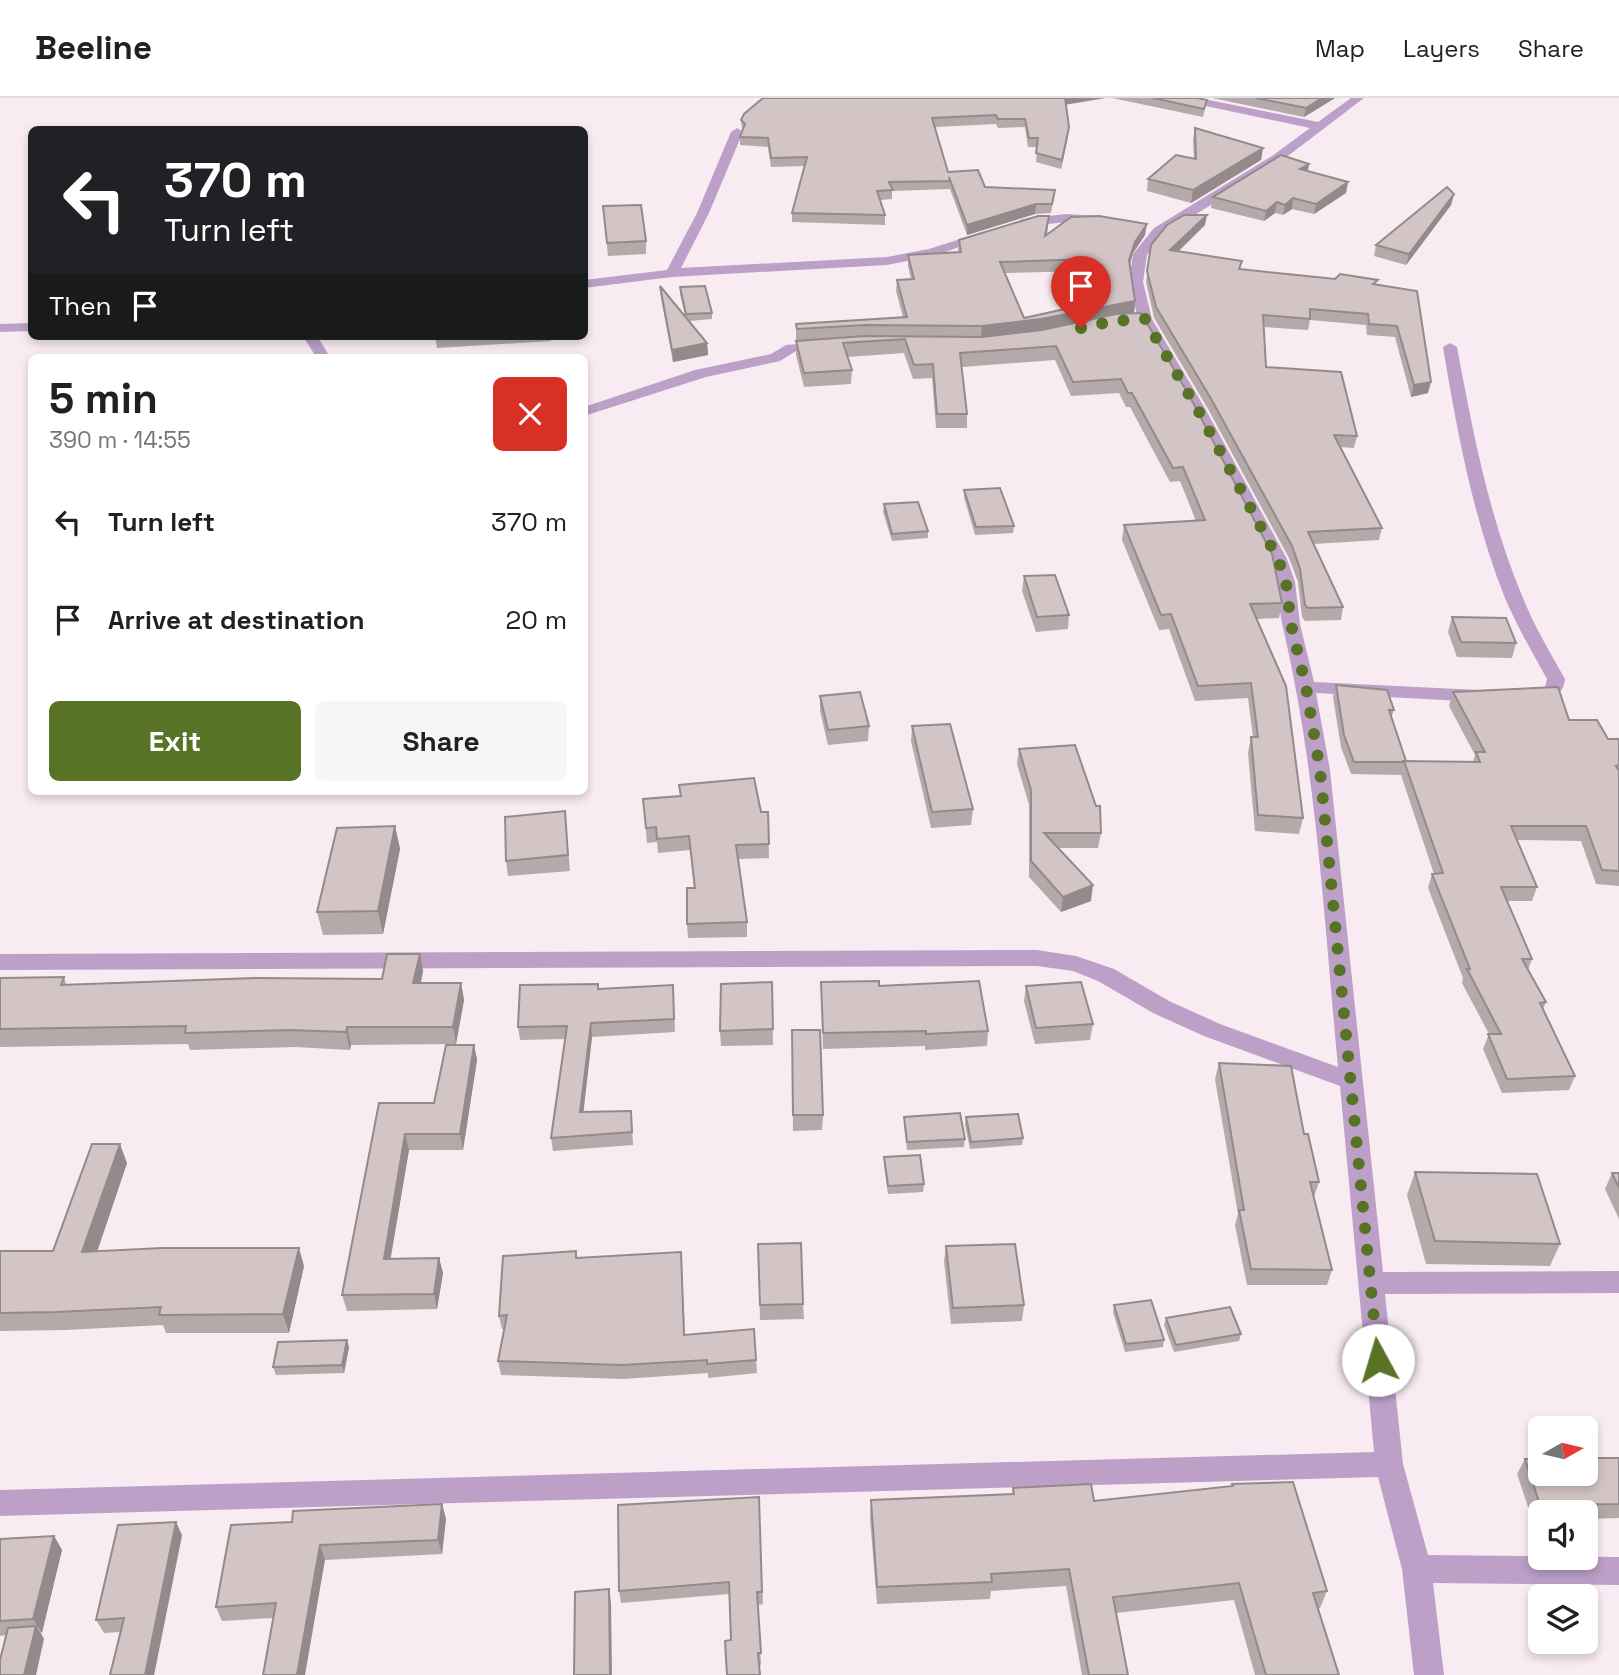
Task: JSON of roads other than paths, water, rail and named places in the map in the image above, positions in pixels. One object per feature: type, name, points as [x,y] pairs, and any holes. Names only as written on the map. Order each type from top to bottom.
[{"type":"street","points":[[1182,98],[1319,126]]},
{"type":"street","points":[[1358,98],[1276,159],[1152,230],[1140,254],[1136,282],[1145,319],[1198,410],[1278,559],[1286,582],[1291,624],[1306,687],[1320,770],[1389,1464],[1418,1569],[1429,1675]]},
{"type":"street","points":[[672,273],[703,213],[737,132]]},
{"type":"street","points":[[588,284],[672,273],[887,261],[932,252],[1036,220],[1066,218],[1108,222]]},
{"type":"street","points":[[1124,321],[1145,319]]},
{"type":"street","points":[[0,328],[28,327]]},
{"type":"street","points":[[588,411],[681,378],[760,358],[775,358],[792,348],[839,345]]},
{"type":"street","points":[[1450,347],[1464,428],[1503,566],[1528,628],[1556,680],[1555,688],[1550,692],[1514,696]]},
{"type":"street","points":[[1306,687],[1493,696]]},
{"type":"street","points":[[0,962],[1037,958],[1076,964],[1106,975],[1161,1007],[1212,1030],[1349,1080]]},
{"type":"street","points":[[1369,1283],[1619,1282]]},
{"type":"street","points":[[0,1503],[1389,1464]]},
{"type":"street","points":[[1418,1569],[1619,1571]]}]
